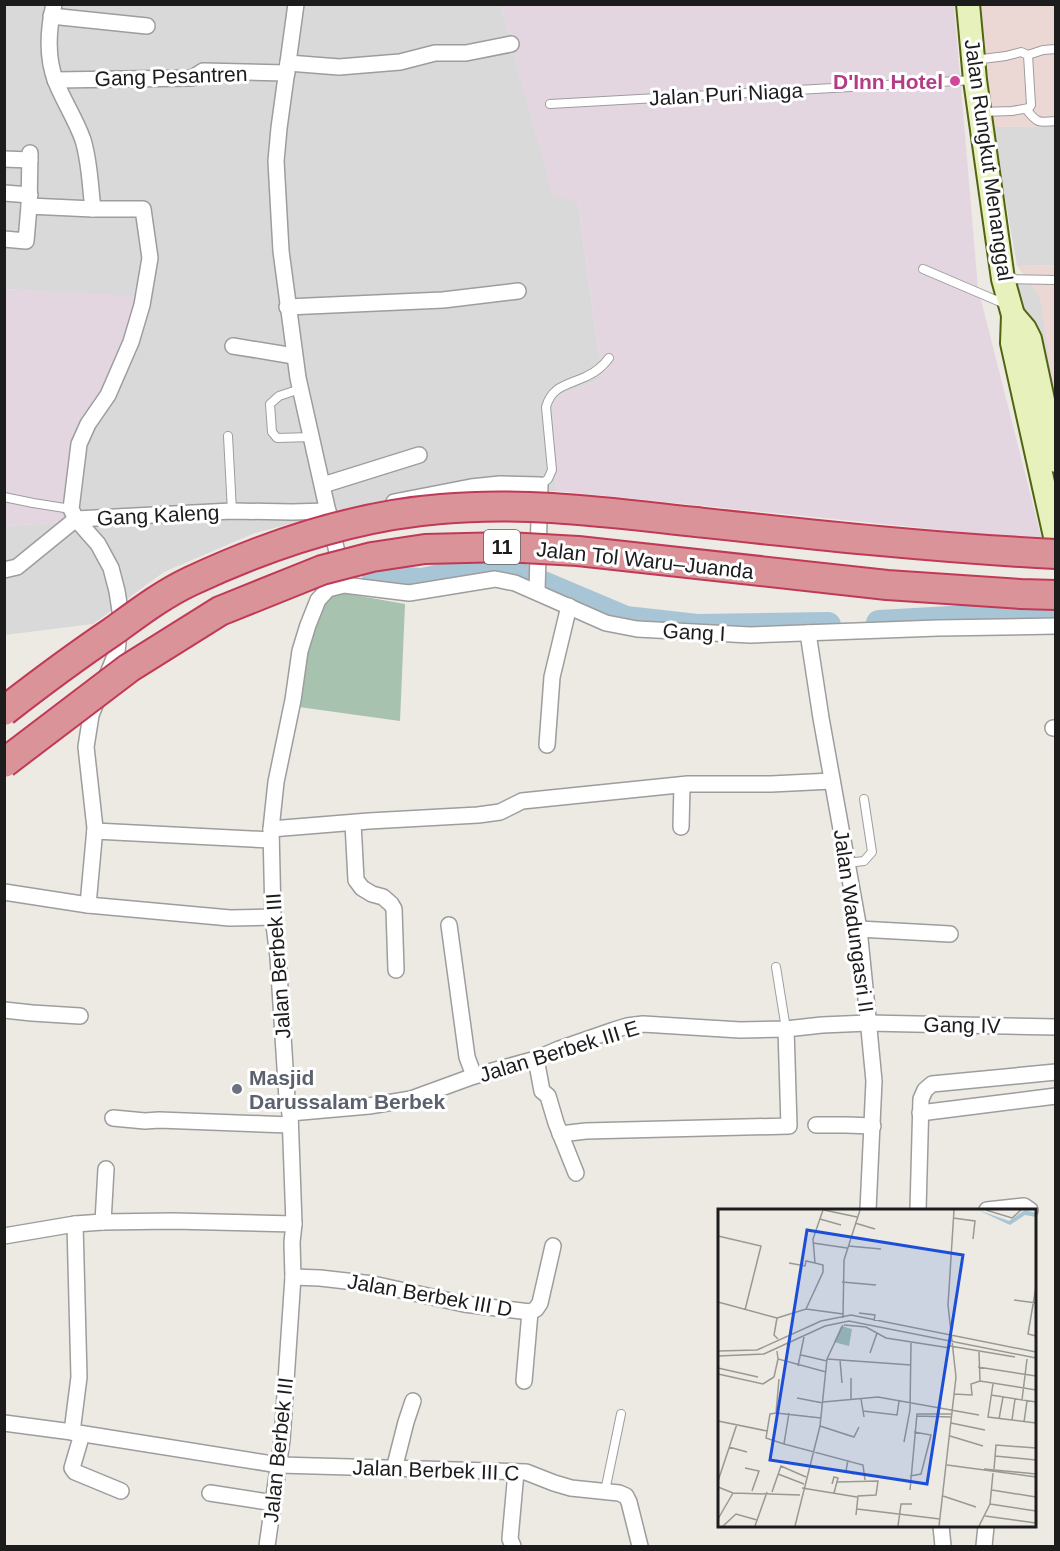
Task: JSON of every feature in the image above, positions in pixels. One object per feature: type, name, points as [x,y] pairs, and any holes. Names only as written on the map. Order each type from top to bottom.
[{"type":"highway","name":"Jalan Tol Waru–Juanda","points":[[4,711],[46,678],[143,610],[189,582],[297,538],[381,516],[473,506],[582,510],[886,542],[1056,554]]},
{"type":"highway","name":"Jalan Tol Waru–Juanda","points":[[4,763],[129,668],[220,611],[322,570],[372,557],[425,549],[506,547],[578,551],[887,585],[1056,595]]},
{"type":"main road","name":"Jalan Rungkut Menanggal","points":[[969,4],[979,112],[1003,279],[1012,311],[1012,343],[1056,541]]},
{"type":"main road","name":"Jalan Rungkut Menanggal","points":[[1012,311],[1030,339],[1056,461]]},
{"type":"street","points":[[296,4],[276,161],[281,251],[300,389],[344,585]]},
{"type":"street","points":[[93,209],[90,169],[84,143],[78,125],[55,80],[49,50],[52,10],[147,26]]},
{"type":"street","name":"Gang Pesantren","points":[[55,80],[192,78],[203,71],[339,67],[400,62],[435,53],[466,53],[511,44]]},
{"type":"street","points":[[4,159],[30,157],[26,241],[4,239]]},
{"type":"street","points":[[4,193],[29,200],[93,209],[143,209],[150,258],[144,297],[131,342],[108,395],[88,424],[79,444],[73,514],[98,544],[111,568],[121,617],[117,651],[91,715],[86,747],[95,831],[88,905]]},
{"type":"street","points":[[287,307],[443,300],[518,291]]},
{"type":"street","points":[[234,346],[294,356]]},
{"type":"street","points":[[322,485],[419,455]]},
{"type":"street","name":"Gang Kaleng","points":[[4,570],[17,567],[73,514],[232,511],[329,514],[471,487],[500,484],[540,485]]},
{"type":"street","points":[[537,588],[540,485]]},
{"type":"street","name":"Gang I","points":[[344,585],[409,593],[495,579],[537,588],[569,606],[606,622],[637,629],[750,635],[1056,626]]},
{"type":"street","name":"Jalan Berbek III","points":[[267,1546],[279,1465],[293,1277],[294,1224],[290,1119],[273,917],[271,834],[276,782],[293,700],[300,651],[318,600],[328,589],[344,585]]},
{"type":"street","points":[[548,745],[552,677],[569,606]]},
{"type":"street","name":"Jalan Wadungasri II","points":[[808,633],[859,929],[874,1081],[868,1209]]},
{"type":"street","points":[[95,831],[271,834],[353,823],[478,815],[500,812],[522,801],[682,785],[832,781]]},
{"type":"street","points":[[681,827],[682,785]]},
{"type":"street","points":[[353,823],[356,880],[362,888],[387,900],[394,909],[396,970]]},
{"type":"street","points":[[4,892],[88,905],[230,918],[273,917]]},
{"type":"street","points":[[448,925],[467,1057],[474,1076]]},
{"type":"street","points":[[859,929],[950,934]]},
{"type":"street","points":[[4,1010],[80,1016]]},
{"type":"street","name":"Jalan Berbek III E","points":[[113,1118],[145,1121],[290,1119],[369,1106],[411,1098],[635,1025],[740,1030],[868,1023]]},
{"type":"street","name":"Gang IV","points":[[868,1023],[1056,1027]]},
{"type":"street","points":[[560,1134],[586,1131],[789,1126],[786,1029]]},
{"type":"street","points":[[536,1059],[541,1088],[548,1096],[576,1173]]},
{"type":"street","points":[[918,1209],[921,1098],[925,1090],[932,1084],[1056,1072]]},
{"type":"street","points":[[921,1113],[1056,1096]]},
{"type":"street","points":[[816,1125],[873,1126]]},
{"type":"street","points":[[103,1222],[106,1169]]},
{"type":"street","points":[[996,1209],[1024,1206],[1028,1209]]},
{"type":"street","points":[[4,1236],[75,1224],[103,1222],[294,1224]]},
{"type":"street","points":[[75,1224],[79,1377],[77,1433],[72,1468],[75,1472],[121,1491]]},
{"type":"street","name":"Jalan Berbek III D","points":[[293,1277],[373,1284],[464,1304],[530,1312],[540,1303],[553,1246]]},
{"type":"street","points":[[524,1381],[530,1312]]},
{"type":"street","points":[[394,1469],[413,1401]]},
{"type":"street","name":"Jalan Berbek III C","points":[[4,1423],[279,1465],[531,1473],[571,1488],[620,1493],[626,1496],[640,1546]]},
{"type":"street","points":[[513,1546],[510,1539],[516,1472]]},
{"type":"street","points":[[210,1493],[274,1503]]},
{"type":"street","points":[[941,1527],[943,1546]]},
{"type":"street","points":[[984,1546],[986,1527]]},
{"type":"lane","name":"Jalan Puri Niaga","points":[[549,104],[974,70],[1021,52],[1028,55],[1043,50],[1056,50]]},
{"type":"lane","points":[[979,112],[1029,108],[1031,105],[1028,55]]},
{"type":"lane","points":[[1026,109],[1035,120],[1041,123],[1056,121]]},
{"type":"lane","points":[[923,269],[1012,311]]},
{"type":"lane","points":[[1003,279],[1056,280]]},
{"type":"lane","points":[[540,485],[548,479],[552,470],[546,407],[548,399],[555,390],[602,368],[609,358]]},
{"type":"lane","points":[[300,389],[279,396],[270,404],[272,432],[277,438],[312,437]]},
{"type":"lane","points":[[228,436],[232,511]]},
{"type":"lane","points":[[4,497],[73,514]]},
{"type":"lane","points":[[848,863],[864,861],[872,852],[864,799]]},
{"type":"lane","points":[[776,967],[786,1029]]},
{"type":"lane","points":[[605,1491],[621,1414]]},
{"type":"shaded area","points":[[4,5],[500,5],[553,194],[578,202],[602,379],[553,397],[556,491],[449,498],[321,516],[255,533],[164,572],[93,624],[5,635],[5,526],[66,522],[79,427],[134,297],[5,289]]},
{"type":"shaded area","points":[[500,5],[954,5],[978,288],[1042,540],[556,491],[553,397],[602,379],[578,202],[553,195]]},
{"type":"shaded area","points":[[980,5],[1055,5],[1055,126],[993,127]]},
{"type":"shaded area","points":[[1055,126],[1055,265],[1017,266],[993,127]]},
{"type":"shaded area","points":[[1055,265],[1055,406],[1040,297],[1017,266]]},
{"type":"shaded area","points":[[1055,276],[1055,471],[1002,278]]},
{"type":"shaded area","points":[[4,289],[134,296],[123,359],[79,427],[66,522],[5,526]]},
{"type":"green space","points":[[343,593],[405,604],[400,721],[299,707],[310,628],[329,597]]},
{"type":"waterway","points":[[375,578],[422,581],[492,566],[543,584],[626,619],[697,627],[828,625]]},
{"type":"waterway","points":[[879,623],[1056,613]]},
{"type":"place","name":"D'Inn Hotel","points":[[955,81]]},
{"type":"place","name":"Masjid Darussalam Berbek","points":[[237,1089]]}]
